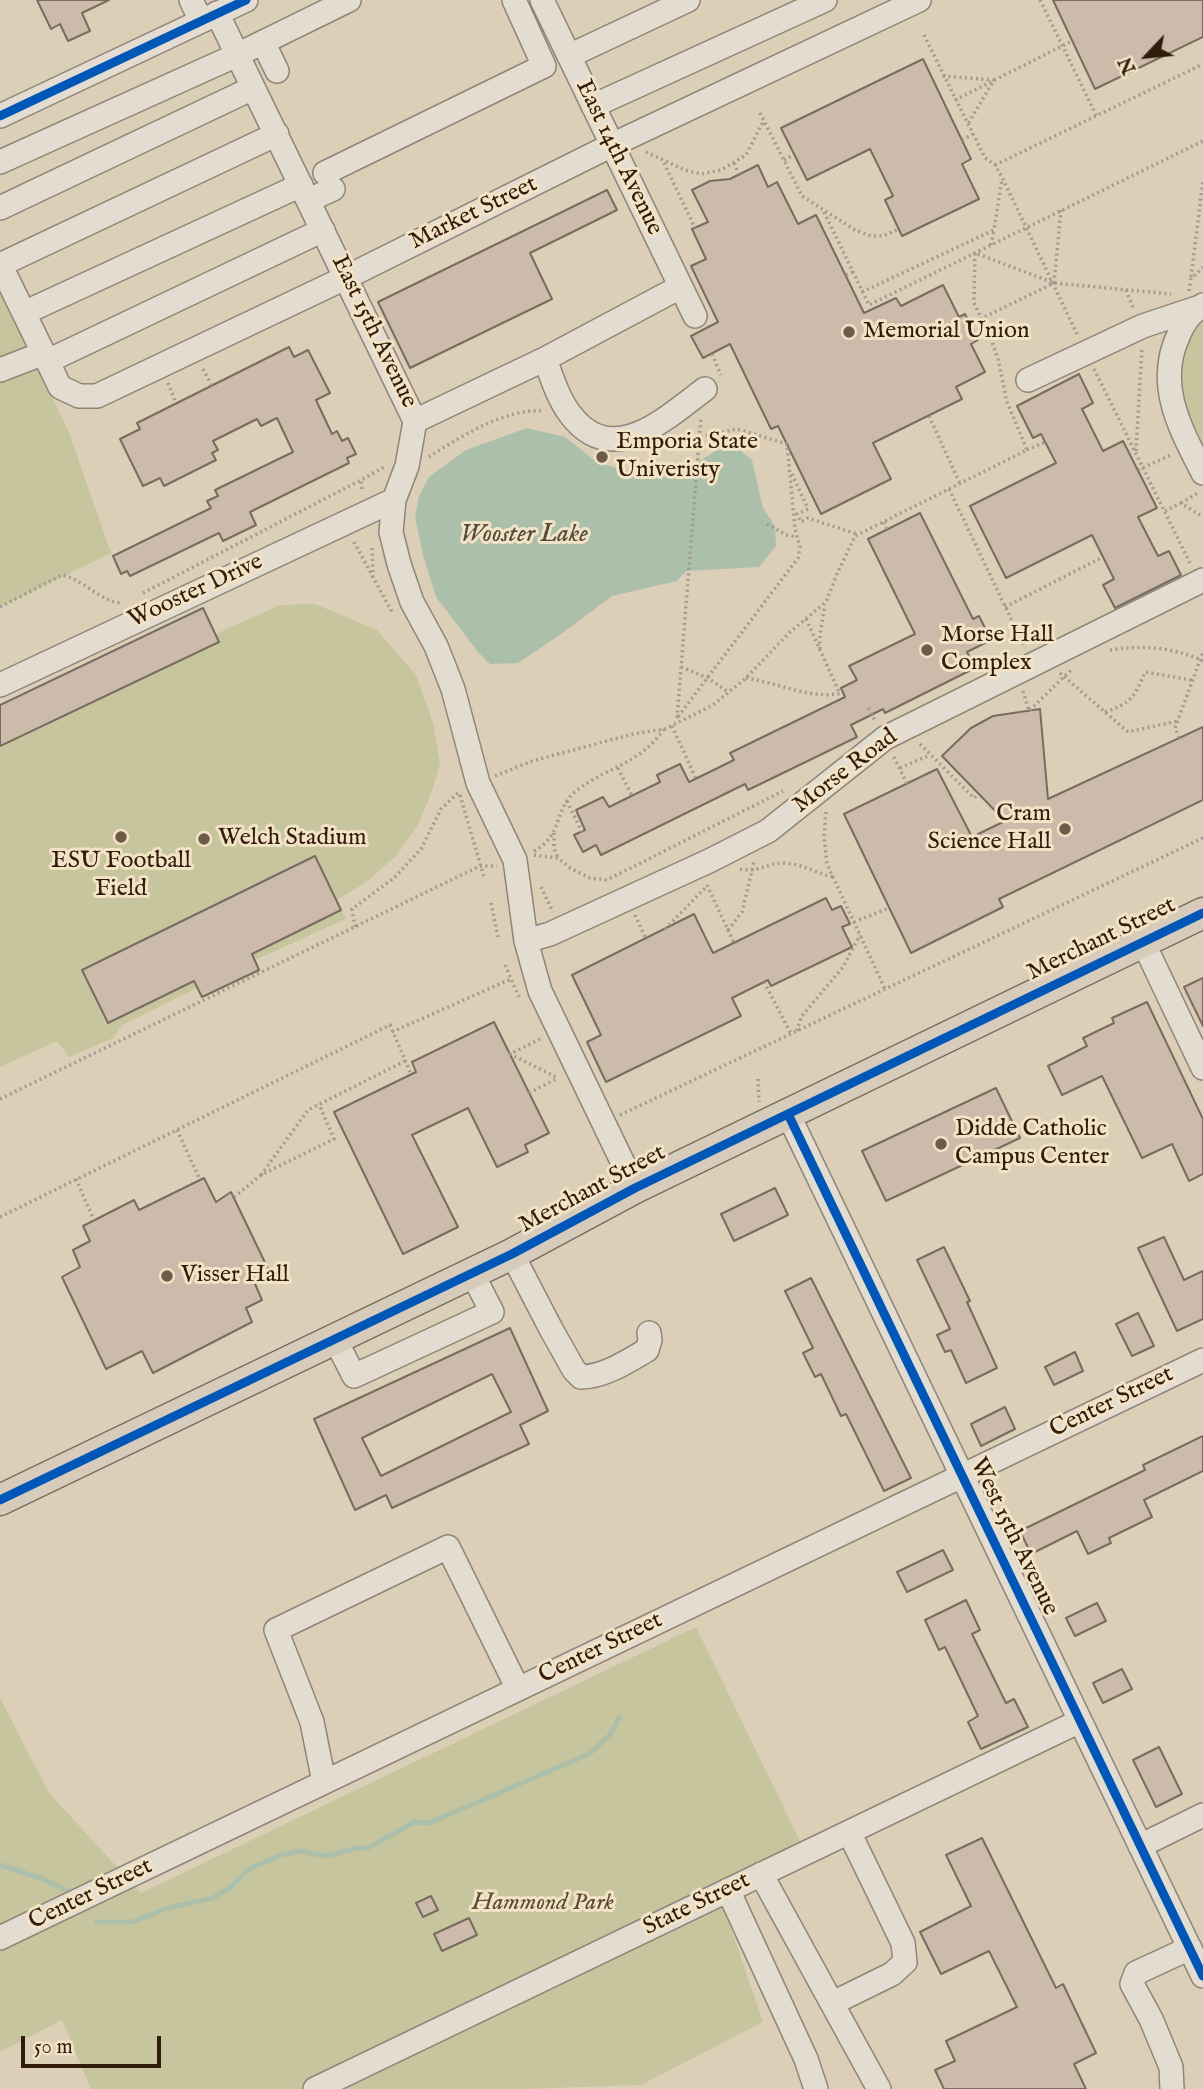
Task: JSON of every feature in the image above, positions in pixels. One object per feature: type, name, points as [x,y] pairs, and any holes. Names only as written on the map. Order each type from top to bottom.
[{"type":"main road","name":"Merchant Street","points":[[0,1500],[512,1254],[775,1111],[1203,913]]},
{"type":"street","name":"East 15th Avenue","points":[[191,0],[209,17],[237,55],[415,421],[407,466],[394,500],[391,532],[398,564],[412,602],[436,646],[453,689],[478,783],[515,860],[526,942],[540,990],[635,1188]]},
{"type":"street","points":[[0,116],[246,0]]},
{"type":"street","points":[[0,162],[237,55],[349,0]]},
{"type":"street","points":[[24,313],[329,181],[544,66],[514,0]]},
{"type":"street","name":"East 14th Avenue","points":[[542,0],[695,316]]},
{"type":"street","points":[[569,56],[688,0]]},
{"type":"street","points":[[593,106],[825,0]]},
{"type":"street","name":"Market Street","points":[[46,357],[60,387],[79,396],[97,396],[347,277],[884,7],[919,0]]},
{"type":"street","points":[[263,42],[277,71]]},
{"type":"street","points":[[0,208],[253,88]]},
{"type":"street","points":[[46,357],[2,273],[276,134]]},
{"type":"street","points":[[0,370],[46,357],[323,230]]},
{"type":"street","points":[[415,421],[545,359],[680,287]]},
{"type":"street","points":[[1028,380],[1196,303]]},
{"type":"street","points":[[1196,303],[1172,347],[1168,388],[1172,406],[1203,473]]},
{"type":"street","points":[[545,359],[569,413],[580,426],[598,438],[629,439],[660,422],[705,389]]},
{"type":"street","name":"Wooster Drive","points":[[0,685],[125,614],[394,500]]},
{"type":"street","name":"Morse Road","points":[[526,942],[550,934],[768,831],[885,738],[1026,673],[1201,581]]},
{"type":"street","points":[[1143,942],[1203,1068]]},
{"type":"street","name":"West 15th Avenue","points":[[775,1111],[962,1475],[1203,1976]]},
{"type":"street","points":[[512,1254],[551,1329],[574,1370],[581,1377],[589,1377],[625,1363],[647,1350],[649,1334]]},
{"type":"street","points":[[335,1339],[354,1376],[492,1312],[472,1273]]},
{"type":"street","name":"Center Street","points":[[0,1938],[1203,1360]]},
{"type":"street","points":[[324,1782],[312,1722],[276,1630],[435,1553],[448,1547],[518,1689]]},
{"type":"street","name":"State Street","points":[[315,2089],[1080,1721]]},
{"type":"street","points":[[1140,1846],[1203,1815]]},
{"type":"street","points":[[833,2003],[892,1974],[905,1962],[903,1943],[849,1832]]},
{"type":"street","points":[[761,1874],[879,2089]]},
{"type":"street","points":[[728,1890],[806,2059],[816,2089]]},
{"type":"street","points":[[1172,2089],[1171,2067],[1151,2019],[1132,1984],[1136,1973],[1190,1948]]},
{"type":"path","points":[[1040,0],[1097,117]]},
{"type":"path","points":[[924,35],[985,158],[995,165],[1002,177],[1085,353],[1201,581]]},
{"type":"path","points":[[955,100],[1072,41]]},
{"type":"path","points":[[995,165],[1203,64]]},
{"type":"path","points":[[943,75],[994,80]]},
{"type":"path","points":[[968,124],[994,80]]},
{"type":"path","points":[[760,113],[802,196],[855,230],[871,236],[883,236],[899,229]]},
{"type":"path","points":[[641,149],[664,161],[701,174],[721,170],[746,155],[764,120]]},
{"type":"path","points":[[962,139],[973,134]]},
{"type":"path","points":[[824,212],[869,305],[1203,141]]},
{"type":"path","points":[[784,160],[794,155]]},
{"type":"path","points":[[664,161],[695,228]]},
{"type":"path","points":[[734,163],[740,174]]},
{"type":"path","points":[[991,245],[1002,177]]},
{"type":"path","points":[[1196,303],[1191,279],[1203,181]]},
{"type":"path","points":[[1054,284],[1060,210]]},
{"type":"path","points":[[862,292],[994,230]]},
{"type":"path","points":[[975,253],[1054,284],[1175,295]]},
{"type":"path","points":[[975,253],[974,303],[998,359],[1007,402],[1027,450]]},
{"type":"path","points":[[1191,279],[1203,267]]},
{"type":"path","points":[[846,275],[853,272]]},
{"type":"path","points":[[970,324],[1054,284]]},
{"type":"path","points":[[1126,290],[1143,327],[1136,451]]},
{"type":"path","points":[[201,364],[212,386]]},
{"type":"path","points":[[167,381],[176,404]]},
{"type":"path","points":[[425,460],[475,430],[514,415],[534,410],[547,411]]},
{"type":"path","points":[[929,416],[960,484]]},
{"type":"path","points":[[678,720],[701,418]]},
{"type":"path","points":[[490,778],[532,761],[672,726],[797,558],[800,547],[787,444],[737,429],[699,437],[664,438]]},
{"type":"path","points":[[820,651],[826,603],[836,574],[855,536],[1045,442]]},
{"type":"path","points":[[1138,470],[1175,453]]},
{"type":"path","points":[[136,597],[384,466]]},
{"type":"path","points":[[790,470],[808,509],[797,514],[801,522],[808,518],[859,534]]},
{"type":"path","points":[[361,480],[362,489]]},
{"type":"path","points":[[950,489],[1005,607],[1026,673],[1029,711],[1079,662]]},
{"type":"path","points":[[1165,511],[1203,490]]},
{"type":"path","points":[[1181,503],[1203,517]]},
{"type":"path","points":[[884,522],[887,530]]},
{"type":"path","points":[[767,524],[786,536],[797,537]]},
{"type":"path","points":[[348,531],[393,612]]},
{"type":"path","points":[[372,544],[373,577]]},
{"type":"path","points":[[1005,607],[1103,557]]},
{"type":"path","points":[[0,607],[62,575],[77,579],[125,614]]},
{"type":"path","points":[[678,720],[713,705],[746,678],[790,632],[826,603]]},
{"type":"path","points":[[746,678],[805,694],[841,694],[806,620]]},
{"type":"path","points":[[1100,652],[1149,647],[1177,650],[1202,660]]},
{"type":"path","points":[[1179,738],[1175,728],[1203,652]]},
{"type":"path","points":[[681,667],[708,678],[728,692]]},
{"type":"path","points":[[1058,671],[1128,732],[1178,720]]},
{"type":"path","points":[[1105,712],[1125,705],[1134,697],[1145,672],[1192,680]]},
{"type":"path","points":[[672,726],[696,779]]},
{"type":"path","points":[[558,858],[525,854],[537,850],[554,832],[567,801],[575,792],[592,780],[640,756],[665,729]]},
{"type":"path","points":[[911,735],[974,798],[978,794]]},
{"type":"path","points":[[889,746],[907,783]]},
{"type":"path","points":[[900,769],[930,755]]},
{"type":"path","points":[[618,768],[632,796]]},
{"type":"path","points":[[554,832],[554,848],[558,858],[570,868],[590,878],[607,880],[794,785]]},
{"type":"path","points":[[827,786],[825,852],[833,877],[885,989]]},
{"type":"path","points":[[355,927],[352,909],[394,878],[421,849],[441,809],[458,792],[484,877]]},
{"type":"path","points":[[567,801],[582,832]]},
{"type":"path","points":[[619,1116],[1203,838]]},
{"type":"path","points":[[728,930],[742,912],[756,851]]},
{"type":"path","points":[[734,868],[753,872],[781,863],[833,877]]},
{"type":"path","points":[[0,1099],[480,866],[499,866]]},
{"type":"path","points":[[702,876],[734,943]]},
{"type":"path","points":[[537,878],[554,915],[550,934]]},
{"type":"path","points":[[665,929],[707,885]]},
{"type":"path","points":[[491,902],[498,937]]},
{"type":"path","points":[[632,908],[646,939]]},
{"type":"path","points":[[854,922],[889,908]]},
{"type":"path","points":[[797,1031],[801,1017],[843,967],[860,935]]},
{"type":"path","points":[[393,1032],[511,979]]},
{"type":"path","points":[[764,982],[791,1034]]},
{"type":"path","points":[[0,1217],[390,1026],[411,1074]]},
{"type":"path","points":[[529,1093],[558,1078],[510,1054],[540,1039]]},
{"type":"path","points":[[261,1175],[308,1110],[405,1060]]},
{"type":"path","points":[[758,1079],[758,1098],[775,1111]]},
{"type":"path","points":[[234,1197],[261,1175],[334,1139],[319,1104]]},
{"type":"path","points":[[177,1130],[200,1180]]},
{"type":"path","points":[[76,1179],[94,1220]]},
{"type":"green space","points":[[0,291],[68,430],[111,553],[0,607]]},
{"type":"green space","points":[[1203,316],[1203,447],[1186,413],[1181,396],[1180,371],[1190,336]]},
{"type":"green space","name":"Welch Stadium","points":[[315,604],[377,630],[416,675],[433,723],[440,763],[419,823],[397,855],[369,880],[337,900],[346,919],[255,960],[259,970],[202,997],[197,988],[122,1025],[113,1038],[69,1057],[57,1041],[0,1067],[0,705],[203,608],[216,634],[280,605]]},
{"type":"green space","name":"Hammond Park","points":[[696,1627],[801,1843],[727,1917],[763,2022],[641,2085],[522,2089],[91,2089],[62,2020],[0,2052],[0,1698],[49,1793],[141,1893]]},
{"type":"water","name":"Wooster Lake","points":[[527,428],[565,437],[598,463],[658,474],[685,470],[730,442],[752,460],[763,508],[775,526],[776,546],[759,567],[686,571],[677,581],[612,596],[518,663],[490,664],[436,597],[415,517],[419,496],[429,477],[466,450]]},
{"type":"building","points":[[37,0],[109,0],[82,13],[90,31],[68,41],[60,24],[51,29]]},
{"type":"building","points":[[1053,0],[1203,0],[1203,37],[1095,89]]},
{"type":"building","points":[[923,59],[971,159],[962,164],[979,199],[902,236],[885,200],[893,196],[870,149],[807,180],[781,128]]},
{"type":"building","name":"Memorial Union","points":[[758,165],[768,187],[777,182],[798,224],[816,215],[864,313],[896,298],[901,306],[943,285],[959,317],[965,314],[978,340],[971,344],[985,372],[956,387],[962,399],[873,443],[891,479],[821,514],[778,426],[771,429],[730,344],[703,358],[691,336],[718,322],[691,266],[706,259],[692,229],[708,222],[692,190],[710,181],[730,179]]},
{"type":"building","points":[[607,190],[617,210],[530,253],[552,299],[410,368],[378,302]]},
{"type":"building","points":[[289,347],[294,357],[308,350],[330,393],[316,400],[332,434],[337,431],[342,441],[348,438],[356,454],[347,458],[349,463],[250,512],[256,525],[223,541],[219,533],[130,576],[127,571],[121,574],[113,556],[211,508],[207,501],[218,496],[215,490],[293,452],[277,418],[261,426],[257,419],[213,441],[218,450],[212,453],[216,460],[164,486],[160,478],[143,486],[120,439],[140,429],[137,423]]},
{"type":"building","points":[[1079,374],[1093,403],[1082,409],[1103,451],[1123,441],[1157,508],[1138,517],[1158,556],[1169,551],[1181,575],[1115,608],[1103,585],[1114,579],[1092,535],[1006,578],[970,506],[1056,463],[1041,434],[1033,438],[1017,406]]},
{"type":"building","name":"Morse Hall Complex","points":[[920,513],[973,619],[979,616],[991,640],[967,652],[975,668],[885,713],[883,709],[851,725],[857,737],[748,790],[745,784],[601,855],[596,845],[583,852],[574,835],[585,830],[576,810],[603,797],[609,807],[660,782],[657,775],[680,764],[689,782],[734,760],[730,753],[845,697],[841,688],[857,680],[849,666],[915,634],[868,539]]},
{"type":"building","points":[[203,608],[219,642],[0,746],[0,705]]},
{"type":"building","name":"Cram Science Hall","points":[[1040,709],[1048,799],[1203,727],[1203,800],[999,899],[1003,907],[911,953],[844,814],[937,769],[972,837],[1005,821],[942,756],[971,728],[993,716]]},
{"type":"building","points":[[315,856],[341,910],[252,954],[259,970],[202,997],[194,981],[108,1023],[82,970]]},
{"type":"building","points":[[826,898],[832,910],[841,906],[850,924],[842,927],[852,947],[771,986],[768,980],[732,998],[741,1016],[606,1082],[587,1042],[601,1035],[572,975],[694,914],[713,953]]},
{"type":"building","points":[[1203,978],[1203,1026],[1184,987]]},
{"type":"building","points":[[1147,1002],[1203,1119],[1203,1174],[1189,1181],[1172,1144],[1142,1158],[1102,1076],[1062,1095],[1048,1066],[1087,1046],[1083,1038],[1114,1023],[1112,1018]]},
{"type":"building","points":[[494,1022],[549,1133],[525,1145],[528,1152],[497,1167],[468,1108],[412,1135],[458,1227],[403,1254],[334,1112],[416,1072],[412,1062]]},
{"type":"building","name":"Didde Catholic Campus Center","points":[[996,1088],[1020,1138],[886,1201],[862,1151]]},
{"type":"building","name":"Visser Hall","points":[[204,1178],[216,1202],[231,1192],[271,1275],[255,1284],[262,1300],[246,1308],[252,1322],[153,1373],[142,1351],[106,1369],[62,1277],[80,1267],[73,1250],[90,1241],[83,1226],[134,1200],[139,1210]]},
{"type":"building","points":[[775,1188],[788,1215],[734,1241],[721,1214]]},
{"type":"building","points":[[1164,1237],[1184,1280],[1203,1271],[1203,1319],[1177,1331],[1138,1248]]},
{"type":"building","points":[[944,1247],[970,1301],[967,1302],[997,1368],[966,1383],[951,1350],[945,1352],[937,1335],[950,1329],[917,1260]]},
{"type":"building","points":[[811,1278],[911,1478],[884,1491],[846,1414],[841,1416],[821,1374],[815,1377],[803,1353],[813,1348],[785,1291]]},
{"type":"building","points":[[1138,1313],[1154,1346],[1132,1356],[1116,1324]]},
{"type":"building","points":[[510,1328],[548,1411],[520,1425],[529,1444],[392,1508],[386,1495],[355,1510],[314,1419]],"holes":[[[492,1374],[511,1412],[381,1476],[362,1438]]]},
{"type":"building","points":[[1075,1352],[1083,1371],[1054,1385],[1045,1367]]},
{"type":"building","points":[[1005,1407],[1015,1429],[981,1446],[971,1424]]},
{"type":"building","points":[[1203,1436],[1203,1471],[1144,1500],[1152,1517],[1109,1538],[1111,1543],[1088,1554],[1077,1531],[1031,1554],[1020,1531],[1145,1470],[1143,1465]]},
{"type":"building","points":[[943,1550],[953,1570],[907,1592],[897,1572]]},
{"type":"building","points":[[966,1600],[980,1630],[972,1634],[1006,1703],[1014,1699],[1028,1727],[981,1749],[968,1722],[978,1716],[945,1647],[939,1650],[925,1620]]},
{"type":"building","points":[[1097,1603],[1106,1621],[1075,1636],[1066,1618]]},
{"type":"building","points":[[1122,1669],[1132,1689],[1103,1703],[1093,1683]]},
{"type":"building","points":[[1159,1747],[1182,1794],[1156,1807],[1133,1760]]},
{"type":"building","points":[[982,1838],[1056,1988],[1063,1984],[1096,2053],[1074,2064],[1086,2089],[944,2089],[935,2070],[955,2061],[946,2041],[1017,2007],[989,1951],[941,1974],[920,1932],[971,1906],[946,1855]]},
{"type":"building","points":[[431,1896],[438,1910],[423,1917],[416,1903]]},
{"type":"building","points":[[469,1918],[477,1935],[442,1951],[434,1934]]},
{"type":"waterway","points":[[97,1922],[133,1922],[168,1908],[213,1898],[231,1887],[249,1869],[281,1855],[299,1851],[326,1856],[370,1847],[414,1822],[429,1823],[589,1754],[609,1736],[620,1717]]},
{"type":"waterway","points":[[0,1865],[43,1879],[70,1892]]},
{"type":"cycle path","points":[[0,116],[246,0]]},
{"type":"cycle path","points":[[0,1500],[512,1254],[635,1188],[1203,913]]},
{"type":"cycle path","points":[[788,1114],[1203,1976]]},
{"type":"place","name":"Memorial Union","points":[[849,332]]},
{"type":"place","name":"Emporia State Univeristy","points":[[602,457]]},
{"type":"place","name":"Morse Hall Complex","points":[[927,650]]},
{"type":"place","name":"Cram Science Hall","points":[[1065,829]]},
{"type":"place","name":"ESU Football Field","points":[[121,837]]},
{"type":"place","name":"Welch Stadium","points":[[204,839]]},
{"type":"place","name":"Didde Catholic Campus Center","points":[[941,1144]]},
{"type":"place","name":"Visser Hall","points":[[167,1276]]}]
